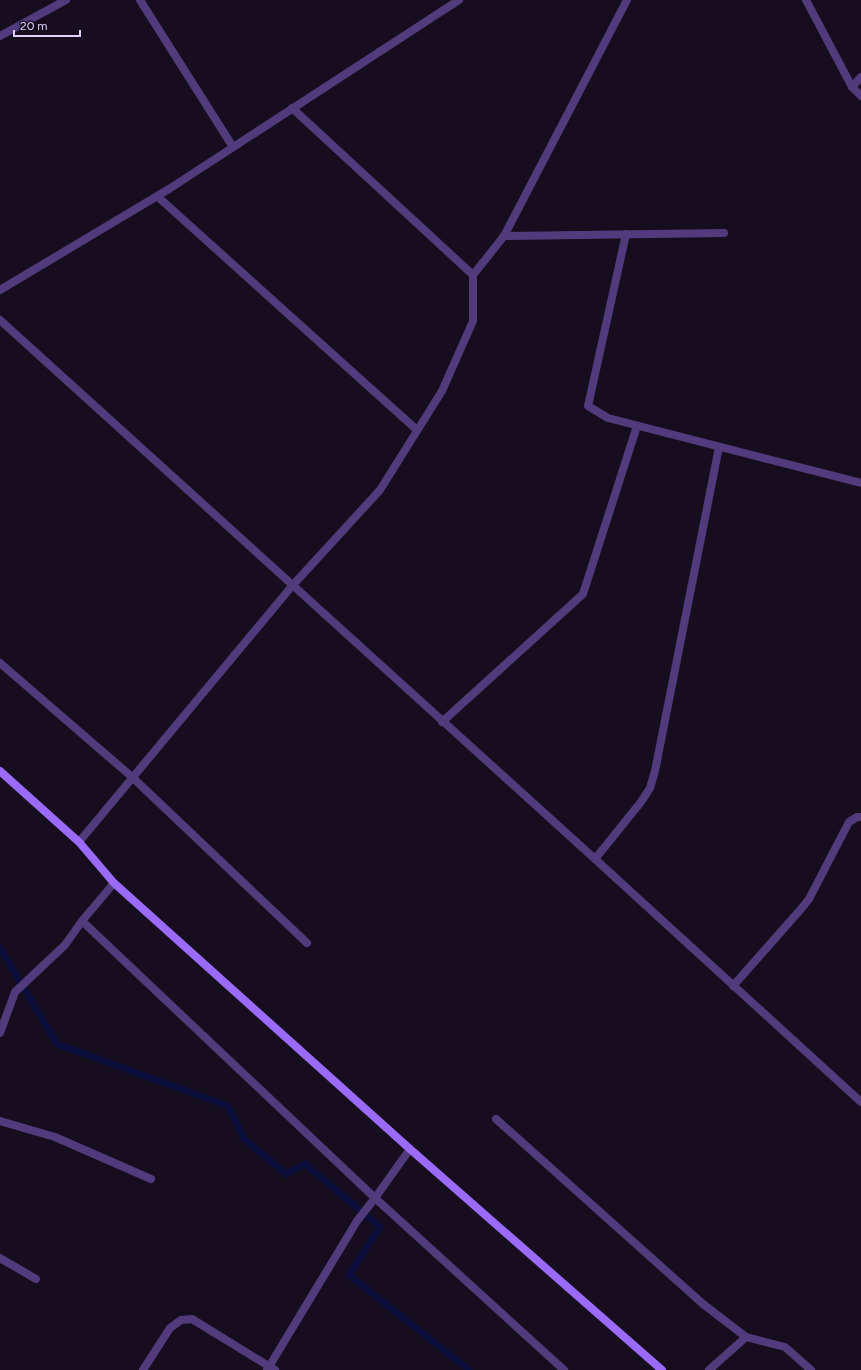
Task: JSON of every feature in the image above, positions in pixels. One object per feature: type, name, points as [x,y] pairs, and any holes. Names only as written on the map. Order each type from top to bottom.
[{"type":"main road","points":[[0,771],[79,842],[114,883],[410,1149],[662,1370]]},
{"type":"street","points":[[0,36],[66,0]]},
{"type":"street","points":[[140,0],[233,147]]},
{"type":"street","points":[[0,290],[157,196],[459,0]]},
{"type":"street","points":[[79,842],[292,586],[380,490],[442,391],[474,321],[474,275],[504,236],[627,0]]},
{"type":"street","points":[[806,0],[852,86],[861,96]]},
{"type":"street","points":[[852,86],[861,77]]},
{"type":"street","points":[[292,108],[474,275]]},
{"type":"street","points":[[157,196],[417,430]]},
{"type":"street","points":[[504,236],[724,233]]},
{"type":"street","points":[[626,234],[588,406],[608,418],[861,483]]},
{"type":"street","points":[[0,320],[861,1102]]},
{"type":"street","points":[[442,722],[583,594],[637,426]]},
{"type":"street","points":[[595,859],[641,802],[650,788],[655,772],[719,447]]},
{"type":"street","points":[[0,663],[132,777],[307,943]]},
{"type":"street","points":[[733,986],[809,899],[849,822],[857,817],[861,817]]},
{"type":"street","points":[[0,1033],[15,992],[65,945],[114,883]]},
{"type":"street","points":[[82,922],[375,1198],[564,1370]]},
{"type":"street","points":[[496,1119],[703,1304],[746,1338],[785,1347],[811,1370]]},
{"type":"street","points":[[0,1121],[55,1137],[151,1179]]},
{"type":"street","points":[[143,1370],[170,1328],[176,1322],[192,1319],[270,1369],[356,1221],[375,1198],[410,1149]]},
{"type":"street","points":[[0,1258],[36,1279]]},
{"type":"street","points":[[709,1370],[746,1338]]},
{"type":"waterway","points":[[0,948],[57,1044],[228,1106],[244,1139],[286,1174],[305,1164],[380,1227],[349,1275],[469,1370]]}]
